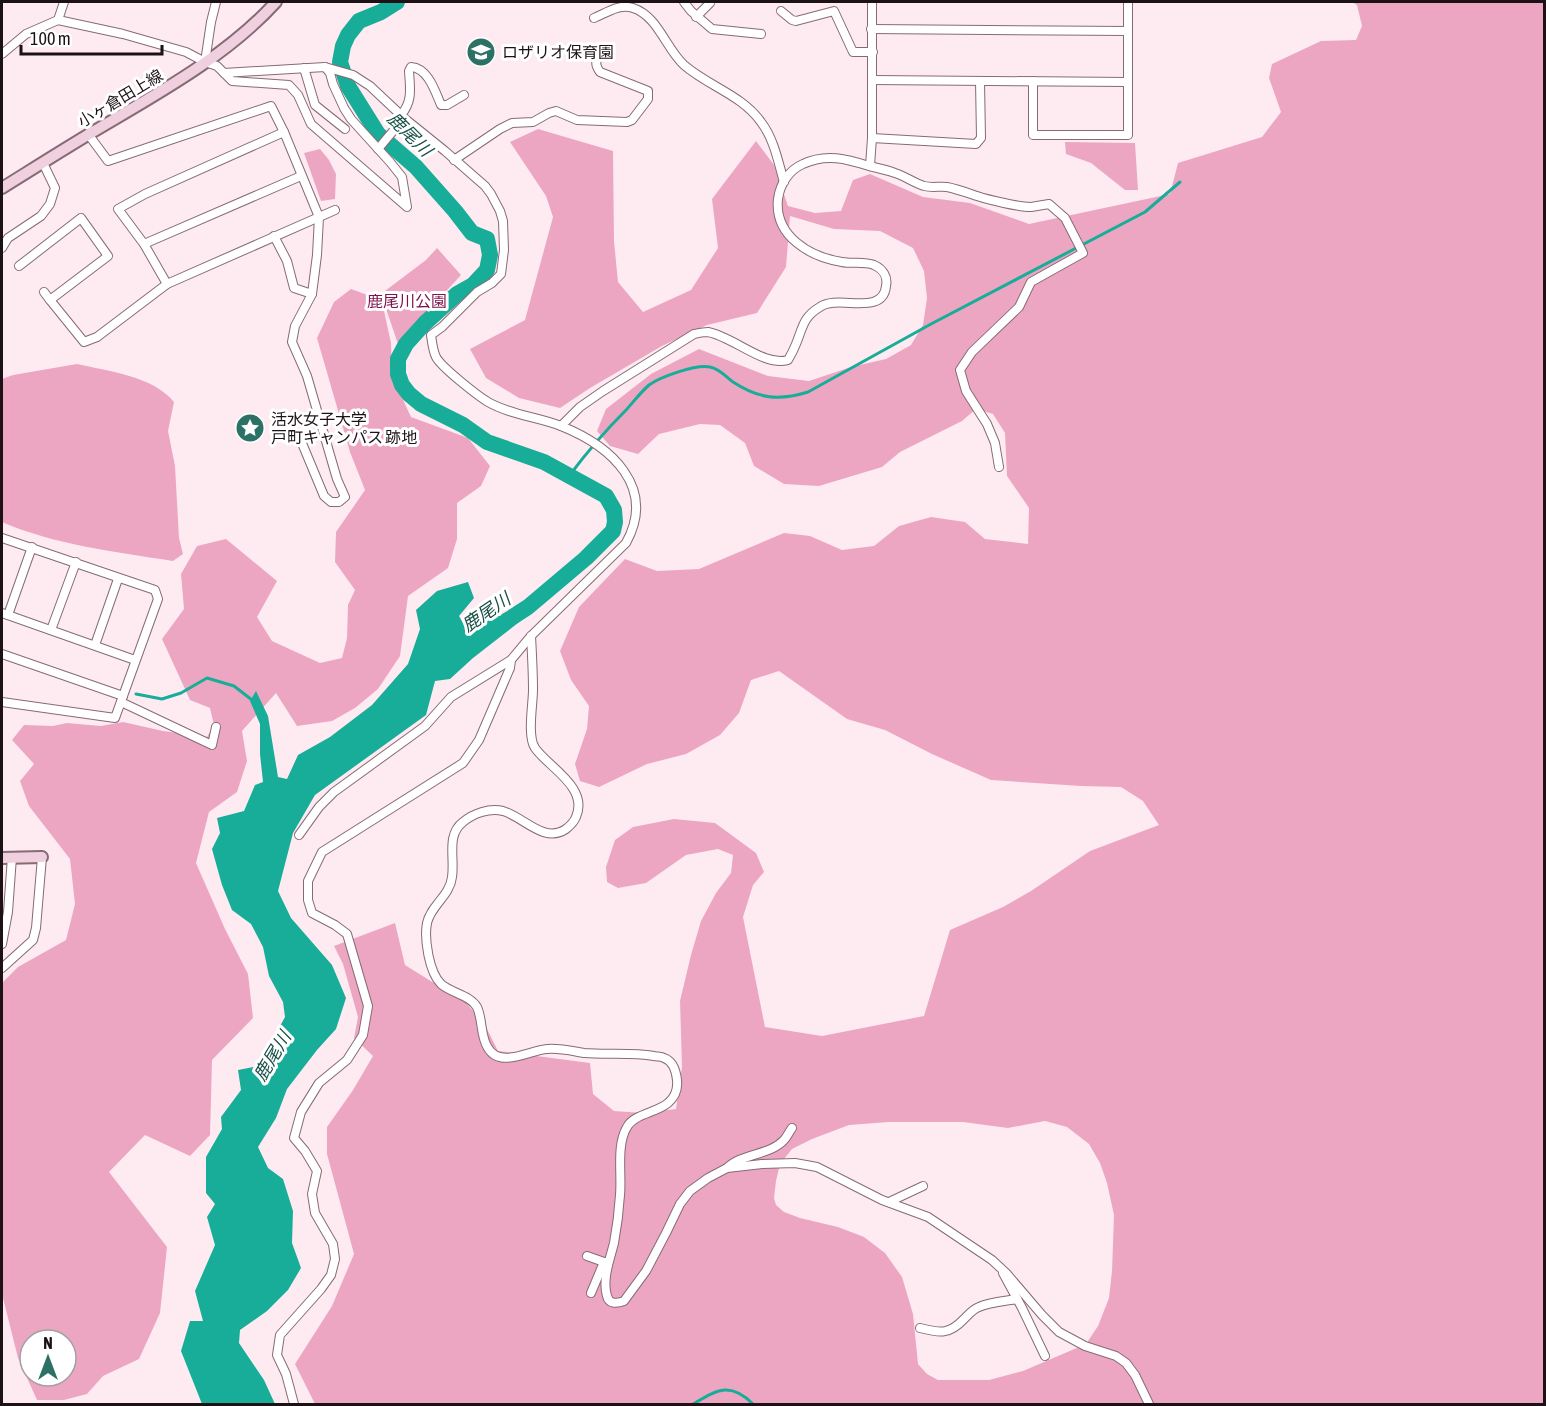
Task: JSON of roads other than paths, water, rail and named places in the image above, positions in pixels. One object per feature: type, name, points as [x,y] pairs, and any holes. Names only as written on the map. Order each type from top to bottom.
[{"type":"main road","name":"小ヶ倉田上線","points":[[2,189],[88,134],[168,88],[233,42],[276,2]]},
{"type":"main road","points":[[7,858],[42,857]]},
{"type":"street","points":[[58,20],[64,2]]},
{"type":"street","points":[[205,62],[216,2]]},
{"type":"street","points":[[684,2],[696,17],[712,29],[761,34]]},
{"type":"street","points":[[870,166],[872,2]]},
{"type":"street","points":[[1033,81],[1033,135],[1128,135],[1128,2]]},
{"type":"street","points":[[696,17],[710,3]]},
{"type":"street","points":[[594,18],[619,7],[630,7],[647,15],[673,54],[686,67],[737,99],[761,121],[772,141],[784,182]]},
{"type":"street","points":[[780,11],[792,21],[796,21],[834,11],[853,52],[873,52]]},
{"type":"street","points":[[2,54],[26,34],[58,20],[123,34],[186,52],[217,66],[232,81],[289,85],[298,95],[311,124],[407,207],[402,177],[359,129],[344,108],[330,73],[325,67]]},
{"type":"street","points":[[871,29],[1128,31]]},
{"type":"street","points":[[454,160],[512,123],[533,122],[556,111],[578,120],[627,122],[632,120],[648,99],[648,91],[600,72],[596,65],[600,54]]},
{"type":"street","points":[[224,73],[325,67],[353,75],[370,86],[484,186],[496,203],[503,221],[504,263],[501,274],[477,292],[431,335],[436,357],[448,371],[488,402],[524,416],[561,426],[609,453],[633,484],[635,506],[633,530],[626,543],[531,636],[511,660],[451,697],[425,726],[334,792],[319,807],[299,836]]},
{"type":"street","points":[[304,68],[315,105],[345,129]]},
{"type":"street","points":[[378,149],[393,132],[407,108],[411,68],[420,69],[426,76],[441,105],[447,105],[464,95]]},
{"type":"street","points":[[872,80],[1128,82]]},
{"type":"street","points":[[872,138],[976,144],[981,138],[980,81]]},
{"type":"street","points":[[88,134],[108,161],[271,106],[319,217],[312,294],[295,326],[292,342],[307,376],[345,497],[339,502],[331,502],[324,496],[299,436]]},
{"type":"street","points":[[167,284],[144,244],[118,209],[145,194],[284,132]]},
{"type":"street","points":[[561,426],[580,407],[694,334],[706,332],[714,334],[771,361],[781,362],[788,360],[806,318],[822,305],[839,302],[870,304],[878,301],[886,290],[884,273],[878,267],[869,263],[846,263],[825,258],[802,247],[787,234],[778,210],[779,193],[784,182],[797,167],[819,158],[846,159],[896,173],[925,186],[947,187],[1030,207],[1049,204],[1065,218],[1082,250],[1083,253],[1031,282],[1019,307],[972,352],[960,370],[966,391],[987,424],[995,443],[999,467]]},
{"type":"street","points":[[2,248],[8,238],[41,216],[50,204],[55,188],[43,163]]},
{"type":"street","points":[[144,244],[301,176]]},
{"type":"street","points":[[44,292],[84,342],[97,338],[167,284],[335,210]]},
{"type":"street","points":[[19,266],[81,218],[108,256],[50,300]]},
{"type":"street","points":[[274,237],[287,261],[294,288],[312,294]]},
{"type":"street","points":[[2,538],[156,590],[158,599],[115,718],[2,702]]},
{"type":"street","points":[[32,547],[5,614],[135,660]]},
{"type":"street","points":[[51,630],[76,562]]},
{"type":"street","points":[[95,645],[118,579]]},
{"type":"street","points":[[531,636],[533,690],[531,736],[533,746],[572,786],[578,803],[578,814],[572,825],[561,832],[552,834],[536,829],[503,811],[484,811],[462,823],[454,832],[452,878],[446,895],[430,913],[425,935],[434,973],[441,984],[476,1005],[484,1040],[491,1053],[507,1058],[546,1049],[586,1053],[644,1054],[665,1058],[674,1067],[677,1089],[673,1098],[666,1105],[629,1123],[623,1134],[620,1162],[621,1193],[616,1227],[606,1262],[591,1293]]},
{"type":"street","points":[[2,654],[122,699],[212,745],[216,726]]},
{"type":"street","points":[[294,1404],[286,1374],[277,1355],[280,1335],[331,1275],[334,1259],[333,1244],[315,1214],[312,1194],[317,1171],[294,1138],[301,1112],[319,1083],[347,1060],[363,1035],[368,1006],[347,934],[312,913],[308,900],[308,881],[322,852],[463,763],[479,740],[510,668],[511,660]]},
{"type":"street","points":[[2,968],[33,940],[42,857]]},
{"type":"street","points":[[2,944],[8,912],[7,858]]},
{"type":"street","points":[[606,1262],[608,1299],[612,1303],[624,1301],[646,1271],[680,1204],[690,1191],[733,1162],[761,1153],[779,1143],[785,1139],[792,1128]]},
{"type":"street","points":[[727,1168],[795,1163],[817,1167],[889,1202],[928,1217],[999,1266],[1042,1316],[1059,1332],[1085,1346],[1116,1356],[1126,1363],[1135,1375],[1149,1404]]},
{"type":"street","points":[[889,1202],[923,1186]]},
{"type":"street","points":[[587,1256],[606,1262]]},
{"type":"street","points":[[999,1266],[1045,1356]]},
{"type":"street","points":[[920,1328],[949,1331],[979,1306],[1017,1299]]},
{"type":"water","points":[[468,582],[474,598],[459,616],[467,630],[528,599],[536,609],[450,679],[435,681],[426,715],[315,795],[293,833],[278,891],[291,918],[332,965],[346,998],[336,1029],[287,1089],[276,1118],[258,1147],[268,1168],[283,1179],[293,1211],[292,1243],[301,1268],[288,1290],[267,1311],[240,1330],[239,1343],[264,1380],[275,1404],[202,1404],[181,1351],[190,1321],[203,1321],[195,1291],[215,1245],[207,1217],[215,1204],[206,1193],[206,1157],[222,1129],[221,1117],[241,1090],[238,1070],[258,1066],[285,1017],[283,1002],[269,976],[263,947],[251,924],[232,910],[212,849],[220,833],[217,818],[244,811],[255,785],[263,782],[260,724],[250,701],[256,691],[268,716],[278,777],[287,779],[298,755],[330,737],[372,705],[408,664],[420,629],[416,610],[437,591]]},
{"type":"waterway","name":"鹿尾川","points":[[397,2],[359,21],[348,35],[340,62],[348,86],[378,134],[416,167],[472,233],[487,239],[490,255],[487,270],[473,285],[457,294],[406,344],[398,359],[398,374],[402,385],[421,404],[463,425],[487,442],[544,462],[606,496],[614,510],[613,531],[586,558],[514,616]]},
{"type":"waterway","points":[[569,476],[597,441],[643,391],[661,378],[687,369],[710,367],[720,371],[742,388],[761,395],[788,397],[808,392],[931,324],[1145,212],[1180,182]]},
{"type":"waterway","points":[[136,694],[162,699],[181,693],[207,678],[234,686],[252,700]]},
{"type":"waterway","points":[[693,1404],[723,1390],[737,1392],[753,1404]]},
{"type":"place","name":"ロザリオ保育園","points":[[481,52]]},
{"type":"place","name":"活水女子大学 戸町キャンパス 跡地","points":[[250,428]]},
{"type":"park label","name":"鹿尾川公園","points":[[407,301]]}]
